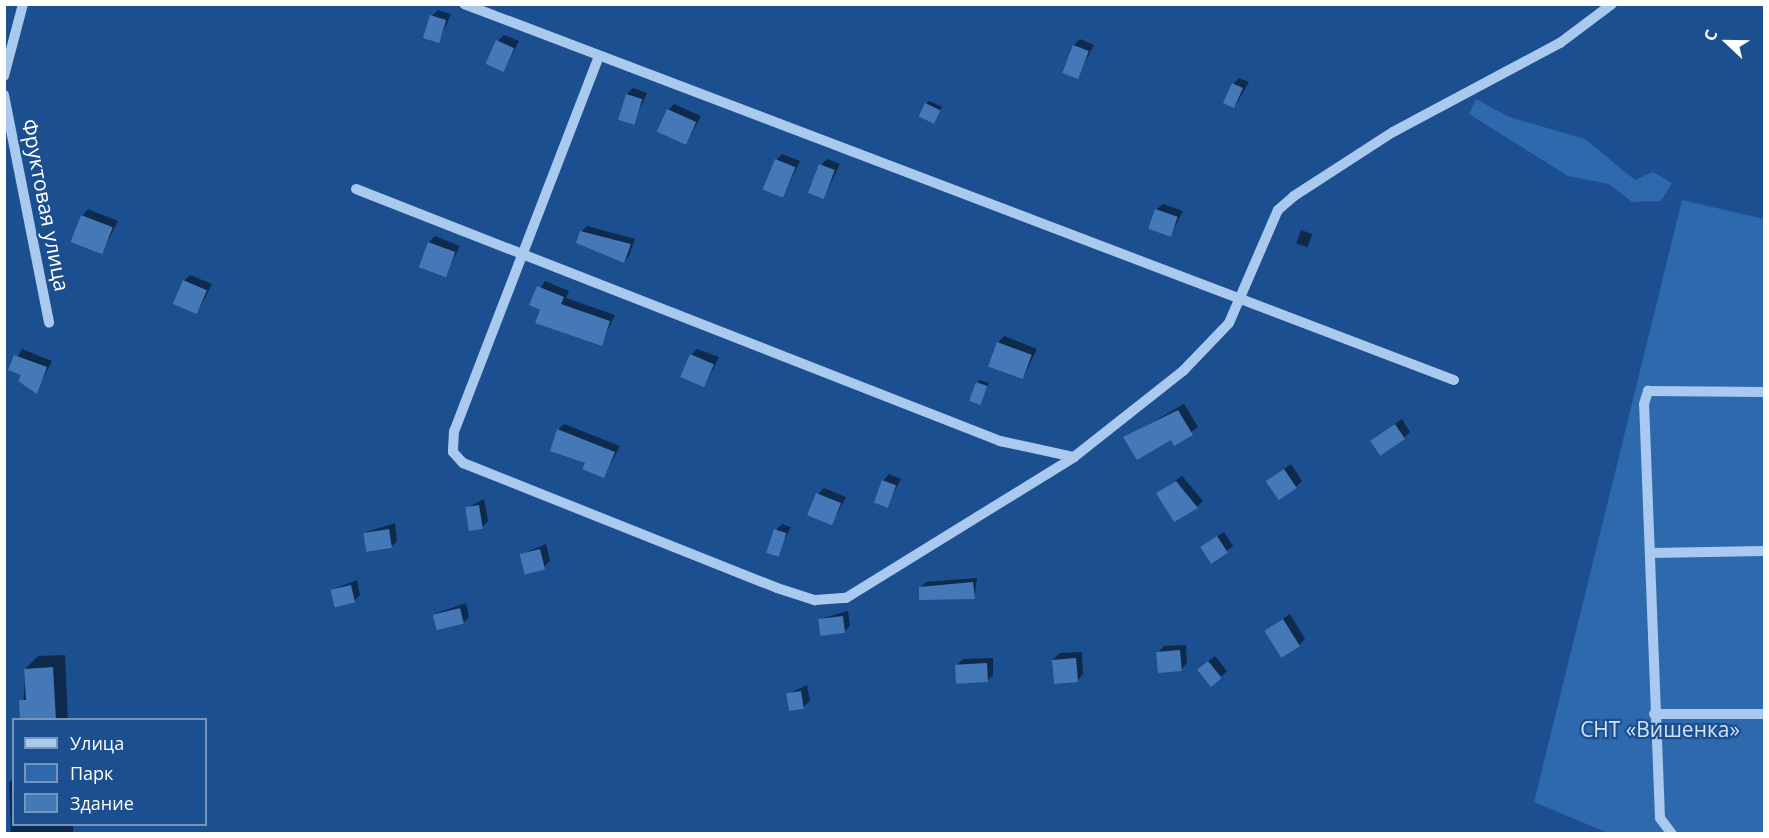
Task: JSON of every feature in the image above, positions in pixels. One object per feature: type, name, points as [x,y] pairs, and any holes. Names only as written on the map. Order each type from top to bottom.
[{"type":"street","points":[[4,76],[22,4]]},
{"type":"street","points":[[464,4],[1454,380]]},
{"type":"street","points":[[599,56],[454,432],[453,452],[463,463],[777,588],[815,600],[846,598],[1074,457],[1183,371],[1244,300],[1278,210],[1294,196],[1393,132],[1560,43],[1612,4]]},
{"type":"street","name":"Фруктовая улица","points":[[4,95],[49,322]]},
{"type":"street","points":[[356,189],[1000,441],[1074,457]]},
{"type":"street","points":[[1672,834],[1660,818],[1654,714],[1651,553],[1644,404],[1648,391],[1764,392]]},
{"type":"street","points":[[1651,553],[1764,550]]},
{"type":"street","points":[[1654,714],[1764,714]]},
{"type":"green space","points":[[1476,99],[1509,117],[1585,139],[1635,180],[1653,172],[1672,183],[1661,201],[1632,202],[1609,184],[1568,176],[1469,114]]},
{"type":"green space","name":"СНТ «Вишенка»","points":[[1682,200],[1764,219],[1764,833],[1608,833],[1534,802]]},
{"type":"building","points":[[430,15],[446,20],[439,43],[423,38]]},
{"type":"building","points":[[496,40],[514,48],[504,72],[485,64]]},
{"type":"building","points":[[1073,45],[1089,51],[1078,79],[1062,73]]},
{"type":"building","points":[[1232,83],[1243,88],[1234,108],[1223,103]]},
{"type":"building","points":[[626,94],[642,99],[634,125],[618,120]]},
{"type":"building","points":[[925,103],[940,110],[934,124],[919,117]]},
{"type":"building","points":[[667,109],[696,122],[686,145],[657,132]]},
{"type":"building","points":[[775,159],[795,167],[783,198],[763,190]]},
{"type":"building","points":[[819,164],[835,170],[824,199],[808,193]]},
{"type":"building","points":[[1155,209],[1178,217],[1171,237],[1148,229]]},
{"type":"building","points":[[81,215],[113,227],[102,254],[71,242]]},
{"type":"building","points":[[580,231],[631,244],[624,263],[576,243]]},
{"type":"building","points":[[428,242],[455,252],[446,277],[419,267]]},
{"type":"building","points":[[183,280],[207,290],[197,314],[173,304]]},
{"type":"building","points":[[537,286],[564,297],[561,304],[610,321],[602,346],[535,323],[540,310],[529,305]]},
{"type":"building","points":[[997,342],[1032,355],[1023,379],[988,366]]},
{"type":"building","points":[[690,354],[714,364],[704,387],[680,377]]},
{"type":"building","points":[[14,355],[47,367],[37,394],[18,381],[21,375],[8,370]]},
{"type":"building","points":[[976,382],[987,386],[980,405],[969,401]]},
{"type":"building","points":[[1178,410],[1193,435],[1174,446],[1171,440],[1137,460],[1123,437]]},
{"type":"building","points":[[1395,424],[1405,439],[1380,456],[1370,441]]},
{"type":"building","points":[[557,429],[615,452],[604,478],[582,469],[585,463],[550,451]]},
{"type":"building","points":[[1284,469],[1297,488],[1279,500],[1266,481]]},
{"type":"building","points":[[882,480],[896,485],[888,508],[874,503]]},
{"type":"building","points":[[1176,481],[1198,508],[1174,522],[1156,493]]},
{"type":"building","points":[[816,493],[841,503],[832,525],[807,515]]},
{"type":"building","points":[[479,505],[483,529],[469,531],[465,507]]},
{"type":"building","points":[[389,529],[392,548],[366,552],[363,533]]},
{"type":"building","points":[[774,529],[786,533],[779,557],[766,553]]},
{"type":"building","points":[[1217,536],[1228,553],[1211,564],[1200,547]]},
{"type":"building","points":[[540,549],[545,569],[525,574],[520,554]]},
{"type":"building","points":[[973,582],[975,599],[919,600],[919,587]]},
{"type":"building","points":[[351,585],[355,603],[335,607],[331,590]]},
{"type":"building","points":[[460,608],[464,624],[437,630],[433,615]]},
{"type":"building","points":[[843,616],[845,633],[820,636],[818,619]]},
{"type":"building","points":[[1283,619],[1300,646],[1281,658],[1264,631]]},
{"type":"building","points":[[1180,650],[1182,671],[1158,673],[1156,652]]},
{"type":"building","points":[[1076,658],[1078,682],[1054,684],[1052,660]]},
{"type":"building","points":[[1208,661],[1222,678],[1211,687],[1197,670]]},
{"type":"building","points":[[987,663],[988,682],[956,684],[955,665]]},
{"type":"building","points":[[53,667],[56,718],[20,718],[19,700],[26,700],[24,669]]},
{"type":"building","points":[[801,691],[804,709],[789,711],[786,693]]}]
